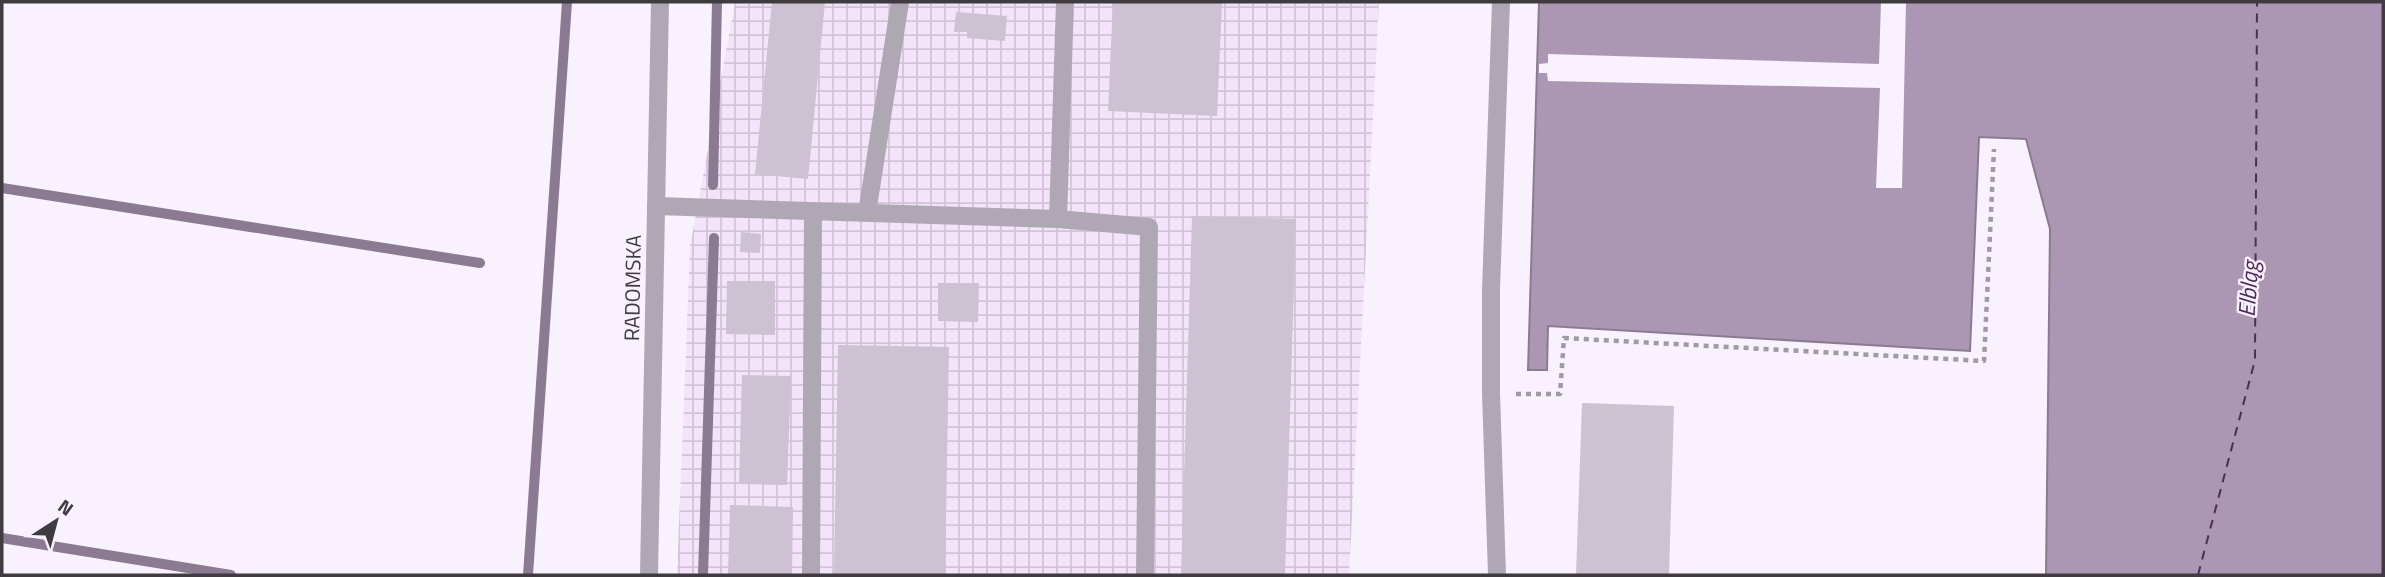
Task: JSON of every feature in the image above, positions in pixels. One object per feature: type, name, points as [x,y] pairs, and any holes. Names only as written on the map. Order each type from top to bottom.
[{"type":"street","name":"RADOMSKA","points":[[649,575],[660,2]]},
{"type":"street","points":[[867,213],[901,2]]},
{"type":"street","points":[[1058,219],[1065,2]]},
{"type":"street","points":[[1497,575],[1491,393],[1501,2]]},
{"type":"street","points":[[656,206],[1058,219],[1149,226],[1145,575]]},
{"type":"street","points":[[811,575],[813,211]]},
{"type":"path","points":[[1491,393],[1560,394],[1564,338],[1984,361],[1994,149]]},
{"type":"shaded area","points":[[735,2],[1379,2],[1349,575],[677,575],[690,247]]},
{"type":"water","name":"Elbląg","points":[[1539,2],[2383,2],[2383,575],[2046,575],[2050,229],[2026,139],[1979,137],[1970,351],[1548,326],[1547,370],[1528,370]]},
{"type":"pier","points":[[1881,2],[1906,2],[1902,188],[1876,188],[1880,88],[1548,81],[1547,73],[1539,73],[1539,64],[1548,63],[1548,54],[1879,64]]},
{"type":"building","points":[[772,2],[825,2],[808,179],[755,174]]},
{"type":"building","points":[[1113,2],[1222,2],[1217,116],[1108,111]]},
{"type":"building","points":[[956,12],[1007,16],[1005,41],[967,38],[967,32],[954,32]]},
{"type":"building","points":[[1192,216],[1296,219],[1285,575],[1181,575]]},
{"type":"building","points":[[741,232],[761,234],[760,253],[740,252]]},
{"type":"building","points":[[727,281],[775,281],[775,335],[726,334]]},
{"type":"building","points":[[938,283],[979,283],[978,322],[938,321]]},
{"type":"building","points":[[838,345],[949,347],[945,575],[834,575]]},
{"type":"building","points":[[742,375],[791,376],[787,485],[739,484]]},
{"type":"building","points":[[1582,403],[1674,406],[1669,575],[1576,575]]},
{"type":"building","points":[[730,505],[793,507],[792,575],[728,575]]},
{"type":"waterway","points":[[528,575],[567,2]]},
{"type":"waterway","points":[[713,185],[717,2]]},
{"type":"waterway","points":[[2,188],[480,263]]},
{"type":"waterway","points":[[703,575],[714,238]]},
{"type":"waterway","points":[[2,538],[231,575]]},
{"type":"ferry route","points":[[2198,575],[2255,360],[2257,2]]}]
